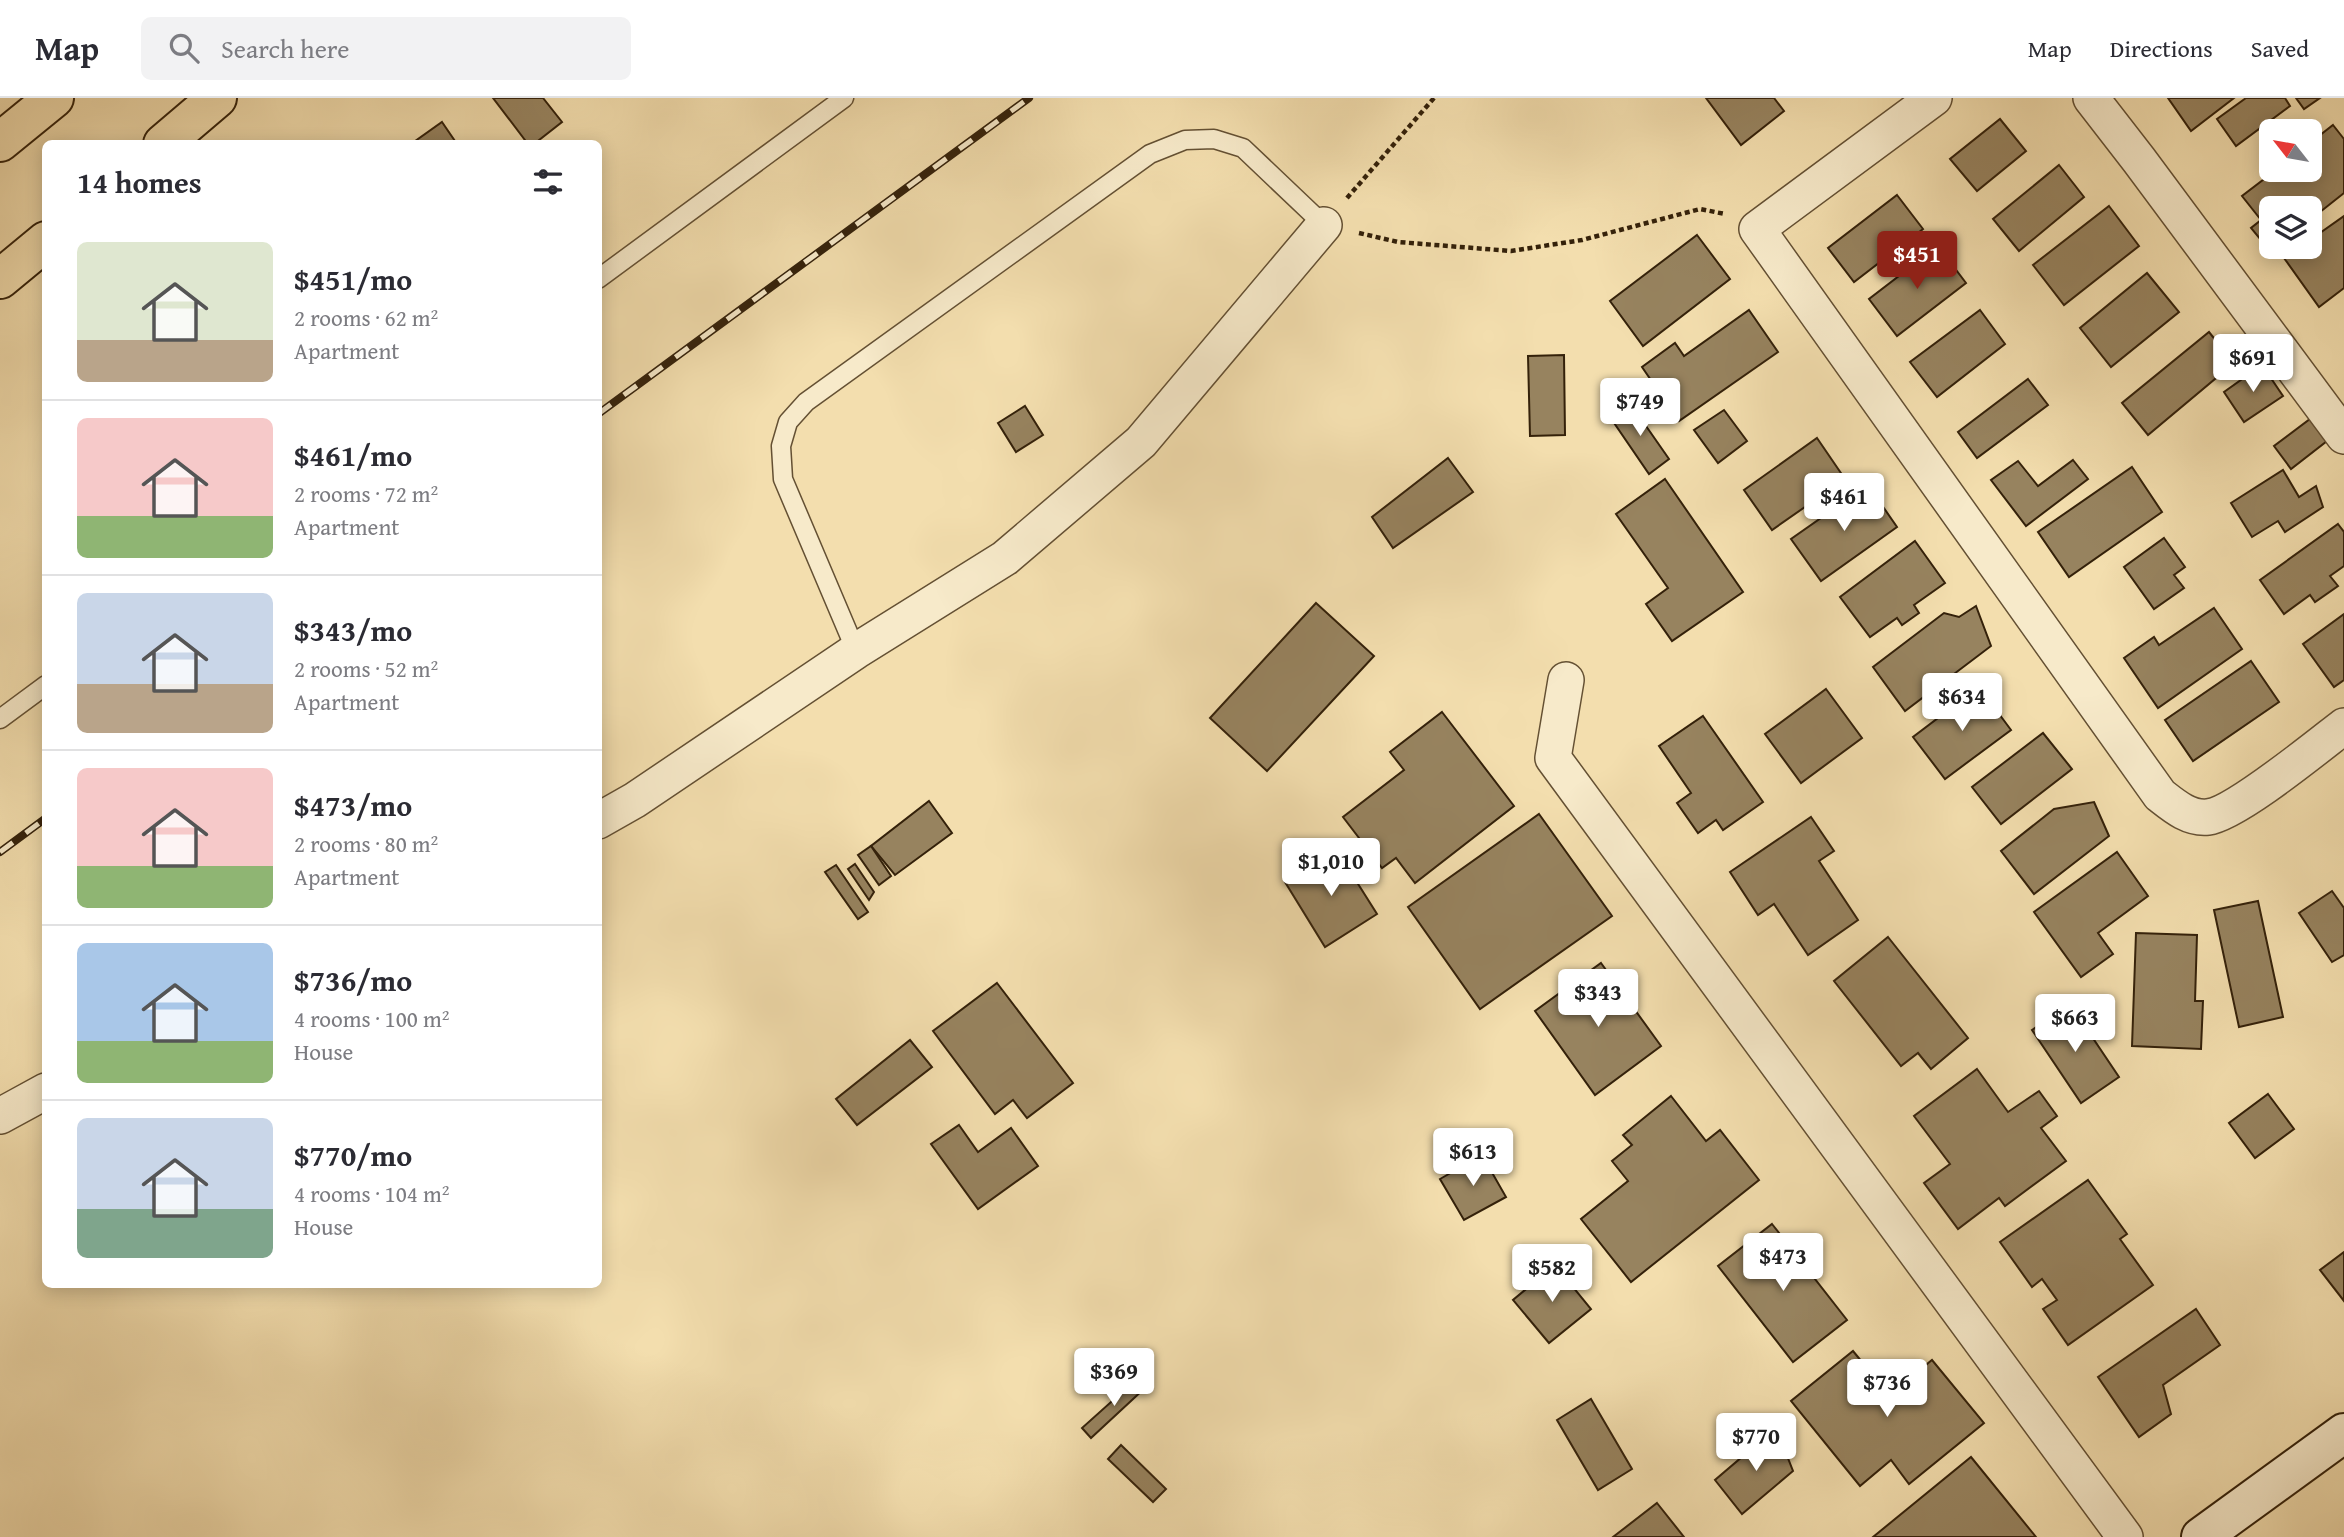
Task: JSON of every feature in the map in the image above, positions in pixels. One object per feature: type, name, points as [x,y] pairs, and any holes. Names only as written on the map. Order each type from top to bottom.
[{"type":"highway","points":[[0,142],[54,98]]},
{"type":"highway","points":[[168,140],[218,98]]},
{"type":"highway","points":[[0,279],[42,245]]},
{"type":"street","points":[[1934,98],[1757,229],[2160,795],[2181,812],[2208,817],[2235,806],[2344,726]]},
{"type":"street","points":[[2091,98],[2344,436]]},
{"type":"street","points":[[602,819],[635,800],[856,651],[1005,558],[1141,442],[1324,225]]},
{"type":"street","points":[[1566,680],[1553,758],[2125,1537]]},
{"type":"street","points":[[0,1116],[42,1093]]},
{"type":"street","points":[[2201,1537],[2344,1433]]},
{"type":"lane","points":[[602,276],[844,98]]},
{"type":"lane","points":[[856,651],[783,479],[781,446],[788,422],[806,402],[1150,154],[1185,140],[1214,139],[1242,148],[1324,225]]},
{"type":"lane","points":[[0,719],[42,688]]},
{"type":"path","points":[[1434,98],[1324,225],[1398,242],[1511,251],[1582,240],[1700,209],[1725,214],[1757,229]]},
{"type":"building","points":[[493,98],[543,98],[562,122],[539,140],[525,140]]},
{"type":"building","points":[[1706,98],[1774,98],[1784,111],[1741,145]]},
{"type":"building","points":[[2168,98],[2234,98],[2191,131]]},
{"type":"building","points":[[2246,98],[2285,98],[2290,106],[2272,119],[2259,119],[2259,129],[2236,146],[2217,119]]},
{"type":"building","points":[[2296,98],[2320,98],[2304,109]]},
{"type":"building","points":[[2000,119],[2026,151],[1977,191],[1950,159]]},
{"type":"building","points":[[442,122],[454,140],[417,140]]},
{"type":"building","points":[[2333,125],[2344,139],[2344,193],[2322,210],[2322,196],[2259,196],[2259,217],[2242,196],[2260,182],[2322,182],[2322,134]]},
{"type":"building","points":[[2059,165],[2084,197],[2019,251],[1993,219]]},
{"type":"building","points":[[1897,195],[1923,229],[1854,282],[1828,248]]},
{"type":"building","points":[[2109,206],[2139,246],[2064,305],[2033,265]]},
{"type":"building","points":[[2344,216],[2344,288],[2319,307],[2285,259],[2322,259],[2322,232]]},
{"type":"building","points":[[2259,222],[2259,238],[2251,228]]},
{"type":"building","points":[[1697,235],[1730,279],[1643,346],[1610,301]]},
{"type":"building","points":[[1938,246],[1966,283],[1897,336],[1869,299]]},
{"type":"building","points":[[2147,273],[2179,312],[2111,367],[2080,328]]},
{"type":"building","points":[[1749,310],[1778,352],[1679,421],[1642,367],[1675,343],[1684,356]]},
{"type":"building","points":[[1980,310],[2005,344],[1937,397],[1910,362]]},
{"type":"building","points":[[2209,332],[2234,363],[2148,435],[2122,403]]},
{"type":"building","points":[[1564,355],[1565,435],[1530,436],[1528,356]]},
{"type":"building","points":[[2262,365],[2283,396],[2244,422],[2224,392]]},
{"type":"building","points":[[2028,379],[2048,405],[1977,458],[1958,432]]},
{"type":"building","points":[[1630,403],[1669,459],[1649,474],[1610,417]]},
{"type":"building","points":[[1025,406],[1043,435],[1016,452],[998,423]]},
{"type":"building","points":[[1724,410],[1747,441],[1718,463],[1694,430]]},
{"type":"building","points":[[2310,419],[2327,441],[2291,469],[2274,446]]},
{"type":"building","points":[[1817,438],[1845,479],[1772,530],[1744,490]]},
{"type":"building","points":[[1448,458],[1473,492],[1393,548],[1372,517]]},
{"type":"building","points":[[2073,460],[2088,479],[2026,526],[1991,480],[2018,461],[2038,486]]},
{"type":"building","points":[[2132,467],[2162,512],[2069,577],[2038,532]]},
{"type":"building","points":[[2283,470],[2299,497],[2316,486],[2323,507],[2285,532],[2278,521],[2252,537],[2231,503]]},
{"type":"building","points":[[1665,479],[1743,592],[1672,641],[1646,604],[1668,588],[1616,514]]},
{"type":"building","points":[[1868,485],[1897,527],[1821,581],[1791,539]]},
{"type":"building","points":[[2338,524],[2344,532],[2344,566],[2330,576],[2338,586],[2315,602],[2310,595],[2284,614],[2260,580]]},
{"type":"building","points":[[2164,538],[2185,567],[2174,575],[2184,588],[2154,609],[2124,567]]},
{"type":"building","points":[[1915,541],[1945,583],[1914,605],[1919,613],[1902,625],[1897,618],[1870,637],[1840,597]]},
{"type":"building","points":[[1316,603],[1374,656],[1267,771],[1210,718]]},
{"type":"building","points":[[1976,606],[1991,646],[1905,711],[1873,667],[1944,613],[1959,617]]},
{"type":"building","points":[[2214,608],[2242,649],[2158,708],[2124,658],[2154,637],[2159,645]]},
{"type":"building","points":[[2344,614],[2344,680],[2334,687],[2303,644]]},
{"type":"building","points":[[2251,661],[2279,702],[2193,761],[2165,720]]},
{"type":"building","points":[[1979,687],[2011,730],[1945,779],[1913,737]]},
{"type":"building","points":[[1826,689],[1862,738],[1801,783],[1765,734]]},
{"type":"building","points":[[1442,712],[1514,806],[1415,883],[1396,858],[1382,868],[1343,817],[1404,770],[1390,752]]},
{"type":"building","points":[[1703,716],[1763,802],[1723,830],[1716,820],[1698,833],[1677,803],[1691,793],[1659,746]]},
{"type":"building","points":[[2043,733],[2072,769],[2001,824],[1972,787]]},
{"type":"building","points":[[929,801],[952,833],[895,875],[871,846]]},
{"type":"building","points":[[2094,802],[2109,836],[2034,894],[2001,851],[2054,809]]},
{"type":"building","points":[[1539,814],[1612,916],[1480,1009],[1408,907]]},
{"type":"building","points":[[1811,817],[1834,851],[1819,861],[1858,920],[1808,955],[1774,904],[1758,915],[1730,872]]},
{"type":"building","points":[[871,846],[891,876],[879,885],[858,855]]},
{"type":"building","points":[[1336,849],[1377,914],[1325,947],[1285,882]]},
{"type":"building","points":[[2117,852],[2148,896],[2098,933],[2113,954],[2081,977],[2034,912]]},
{"type":"building","points":[[855,864],[874,892],[869,900],[848,869]]},
{"type":"building","points":[[836,865],[868,912],[858,919],[825,872]]},
{"type":"building","points":[[2332,891],[2344,908],[2344,955],[2332,962],[2299,913]]},
{"type":"building","points":[[2258,901],[2283,1017],[2239,1027],[2214,910]]},
{"type":"building","points":[[2136,933],[2197,935],[2195,1001],[2203,1001],[2201,1049],[2132,1046]]},
{"type":"building","points":[[1888,937],[1968,1038],[1931,1069],[1918,1053],[1901,1066],[1834,981]]},
{"type":"building","points":[[1601,963],[1661,1046],[1595,1095],[1535,1011]]},
{"type":"building","points":[[997,983],[1073,1083],[1027,1118],[1013,1100],[995,1114],[933,1031]]},
{"type":"building","points":[[2070,1004],[2119,1077],[2081,1103],[2032,1030]]},
{"type":"building","points":[[910,1040],[932,1067],[857,1125],[836,1099]]},
{"type":"building","points":[[1977,1069],[2008,1112],[2039,1091],[2057,1116],[2041,1128],[2066,1161],[2005,1206],[1999,1198],[1958,1229],[1924,1183],[1950,1164],[1914,1116]]},
{"type":"building","points":[[2268,1094],[2294,1129],[2255,1158],[2229,1123]]},
{"type":"building","points":[[1671,1096],[1706,1141],[1720,1130],[1759,1180],[1631,1282],[1581,1219],[1628,1181],[1612,1161],[1632,1145],[1623,1135]]},
{"type":"building","points":[[959,1125],[978,1152],[1011,1128],[1038,1166],[978,1209],[931,1144]]},
{"type":"building","points":[[1482,1155],[1506,1197],[1464,1220],[1440,1179]]},
{"type":"building","points":[[2088,1180],[2127,1234],[2120,1239],[2153,1285],[2068,1345],[2043,1309],[2057,1300],[2042,1279],[2032,1287],[2000,1242]]},
{"type":"building","points":[[1772,1224],[1847,1320],[1793,1362],[1718,1266]]},
{"type":"building","points":[[2344,1252],[2344,1301],[2320,1270]]},
{"type":"building","points":[[1555,1265],[1591,1309],[1549,1343],[1513,1300]]},
{"type":"building","points":[[2196,1309],[2220,1345],[2163,1385],[2171,1414],[2139,1437],[2098,1377]]},
{"type":"building","points":[[1853,1351],[1889,1395],[1932,1360],[1984,1423],[1909,1484],[1891,1460],[1860,1486],[1791,1401]]},
{"type":"building","points":[[1140,1376],[1146,1387],[1091,1438],[1082,1428]]},
{"type":"building","points":[[1591,1399],[1632,1469],[1598,1490],[1557,1420]]},
{"type":"building","points":[[1776,1428],[1793,1471],[1742,1514],[1715,1480]]},
{"type":"building","points":[[1121,1445],[1166,1489],[1153,1502],[1108,1459]]},
{"type":"building","points":[[1971,1457],[2036,1537],[1873,1537]]},
{"type":"building","points":[[1657,1503],[1684,1537],[1613,1537]]},
{"type":"railway","points":[[602,411],[1029,98]]},
{"type":"railway","points":[[0,852],[42,821]]}]
